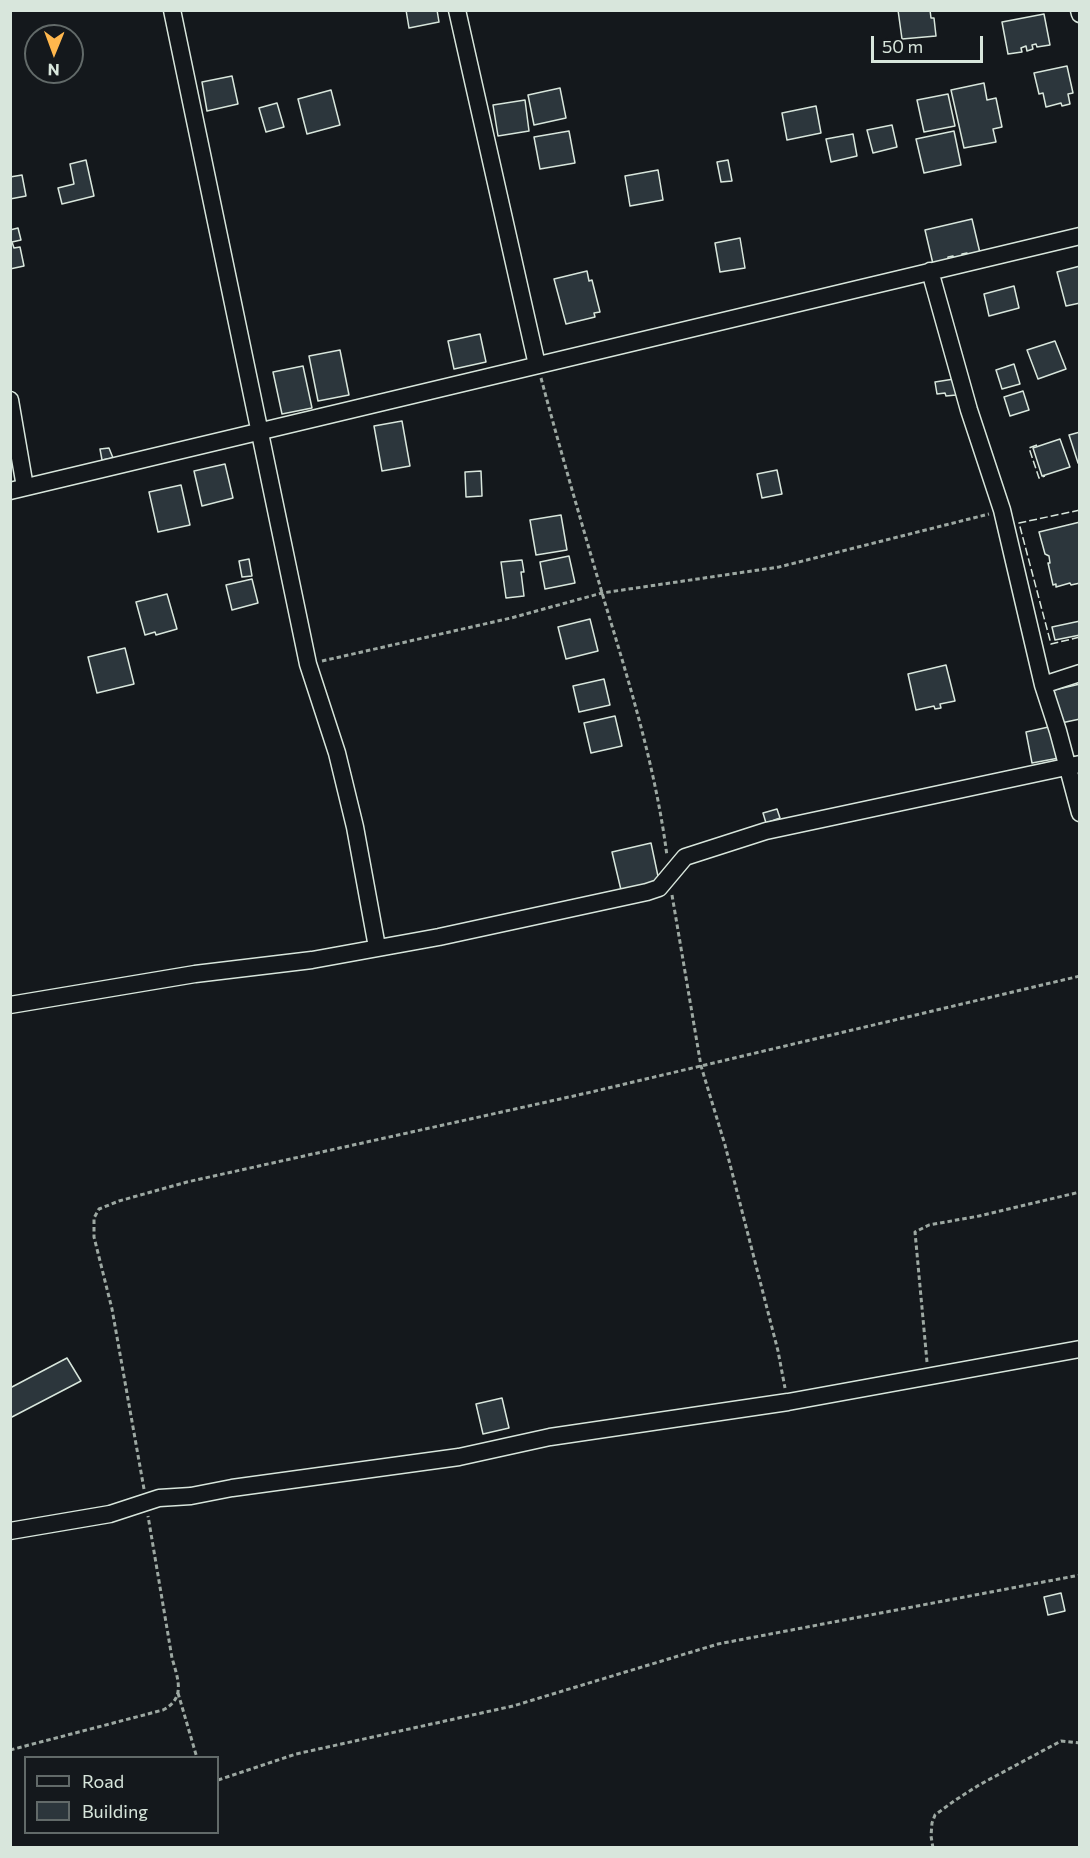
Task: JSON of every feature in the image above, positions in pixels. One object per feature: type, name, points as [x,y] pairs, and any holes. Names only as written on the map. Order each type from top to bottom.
[{"type":"street","points":[[172,10],[308,664],[337,753],[355,827],[377,947]]},
{"type":"street","points":[[457,10],[537,365]]},
{"type":"street","points":[[10,400],[18,489],[1080,236]]},
{"type":"street","points":[[930,271],[969,410],[1002,510],[1043,685],[1058,731],[1073,765],[1080,813]]},
{"type":"street","points":[[1043,685],[1080,673]]},
{"type":"street","points":[[10,1005],[195,974],[312,960],[439,937],[647,892],[659,888],[685,857],[766,831],[1073,765]]},
{"type":"street","points":[[10,1531],[110,1514],[159,1498],[191,1496],[232,1488],[459,1456],[550,1437],[788,1402],[1080,1349]]},
{"type":"path","points":[[308,664],[511,618],[602,594],[780,567],[951,525],[1002,510]]},
{"type":"path","points":[[195,1756],[178,1692],[178,1679],[172,1658],[112,1309],[94,1237],[94,1218],[99,1209],[118,1201],[187,1182],[575,1096],[1080,976]]},
{"type":"path","points":[[928,1377],[915,1232],[929,1224],[979,1216],[1080,1192]]},
{"type":"path","points":[[219,1780],[296,1754],[513,1706],[718,1644],[1080,1575]]},
{"type":"path","points":[[10,1750],[163,1710],[173,1705],[178,1692]]},
{"type":"path","points":[[933,1848],[931,1829],[935,1815],[954,1801],[1061,1741],[1080,1743]]},
{"type":"building","points":[[406,10],[437,10],[439,22],[409,28]]},
{"type":"building","points":[[898,10],[930,10],[931,18],[934,18],[936,36],[902,39]]},
{"type":"building","points":[[1044,14],[1050,45],[1037,47],[1036,44],[1032,45],[1033,49],[1027,51],[1026,46],[1021,48],[1022,52],[1008,54],[1002,22]]},
{"type":"building","points":[[1067,66],[1073,93],[1068,94],[1070,104],[1062,106],[1061,103],[1046,107],[1043,93],[1039,94],[1034,73]]},
{"type":"building","points":[[232,76],[238,104],[207,111],[202,82]]},
{"type":"building","points":[[984,83],[987,100],[996,98],[1002,127],[993,129],[996,142],[964,148],[951,90]]},
{"type":"building","points":[[560,88],[566,118],[534,125],[528,95]]},
{"type":"building","points":[[331,90],[340,125],[307,134],[298,99]]},
{"type":"building","points":[[948,94],[955,126],[924,132],[917,100]]},
{"type":"building","points":[[525,100],[529,131],[498,136],[493,105]]},
{"type":"building","points":[[277,103],[284,127],[266,132],[259,108]]},
{"type":"building","points":[[816,106],[821,133],[787,140],[782,113]]},
{"type":"building","points":[[892,125],[897,147],[873,153],[867,130]]},
{"type":"building","points":[[569,131],[575,163],[540,169],[534,137]]},
{"type":"building","points":[[954,131],[961,165],[924,173],[916,139]]},
{"type":"building","points":[[853,134],[857,156],[831,162],[826,139]]},
{"type":"building","points":[[86,160],[94,196],[62,204],[58,188],[74,184],[70,164]]},
{"type":"building","points":[[728,160],[732,181],[721,182],[717,162]]},
{"type":"building","points":[[658,170],[663,200],[630,206],[625,176]]},
{"type":"building","points":[[22,175],[26,196],[10,199],[10,177]]},
{"type":"building","points":[[972,219],[980,253],[968,256],[967,253],[962,254],[963,259],[954,261],[953,256],[948,257],[948,260],[933,264],[925,230]]},
{"type":"building","points":[[18,228],[21,240],[12,242],[14,248],[20,247],[24,266],[10,269],[10,230]]},
{"type":"building","points":[[740,238],[745,268],[720,272],[715,243]]},
{"type":"building","points":[[1080,266],[1080,303],[1066,306],[1057,272]]},
{"type":"building","points":[[587,271],[589,281],[592,280],[600,312],[594,313],[595,317],[566,324],[554,279]]},
{"type":"building","points":[[1014,286],[1019,308],[989,316],[984,294]]},
{"type":"building","points":[[480,334],[486,362],[454,369],[448,341]]},
{"type":"building","points":[[1055,341],[1066,369],[1038,379],[1027,350]]},
{"type":"building","points":[[340,350],[349,395],[318,401],[309,356]]},
{"type":"building","points":[[1014,364],[1020,384],[1002,389],[996,370]]},
{"type":"building","points":[[303,366],[312,408],[282,414],[273,372]]},
{"type":"building","points":[[954,379],[956,395],[937,394],[935,382]]},
{"type":"building","points":[[1023,391],[1029,410],[1010,416],[1004,397]]},
{"type":"building","points":[[402,421],[410,466],[382,471],[374,426]]},
{"type":"building","points":[[1080,432],[1080,463],[1078,463],[1069,435]]},
{"type":"building","points":[[1060,439],[1070,467],[1042,476],[1033,448]]},
{"type":"building","points":[[109,448],[113,458],[102,460],[100,449]]},
{"type":"building","points":[[225,464],[233,498],[202,506],[194,471]]},
{"type":"building","points":[[777,470],[782,494],[762,498],[757,474]]},
{"type":"building","points":[[481,471],[482,496],[466,497],[465,472]]},
{"type":"building","points":[[181,485],[190,525],[158,532],[149,492]]},
{"type":"building","points":[[561,515],[567,550],[536,555],[530,520]]},
{"type":"building","points":[[1080,522],[1080,583],[1056,587],[1056,584],[1053,585],[1048,563],[1050,563],[1049,556],[1045,554],[1039,532]]},
{"type":"building","points":[[569,556],[575,583],[545,589],[540,562]]},
{"type":"building","points":[[249,559],[252,576],[242,577],[239,561]]},
{"type":"building","points":[[522,560],[524,596],[506,598],[501,562]]},
{"type":"building","points":[[252,579],[258,603],[232,610],[226,585]]},
{"type":"building","points":[[167,594],[177,629],[156,635],[155,632],[145,635],[136,602]]},
{"type":"building","points":[[590,619],[598,651],[566,659],[558,627]]},
{"type":"building","points":[[1080,621],[1080,635],[1055,640],[1052,627]]},
{"type":"building","points":[[125,648],[134,684],[97,693],[88,657]]},
{"type":"building","points":[[946,665],[955,701],[940,704],[941,708],[935,709],[934,706],[916,710],[908,674]]},
{"type":"building","points":[[604,679],[610,705],[579,712],[573,686]]},
{"type":"building","points":[[1080,684],[1080,719],[1061,723],[1054,690]]},
{"type":"building","points":[[615,716],[622,746],[591,753],[584,723]]},
{"type":"building","points":[[1053,726],[1059,758],[1032,763],[1026,732]]},
{"type":"building","points":[[777,809],[780,818],[766,823],[763,813]]},
{"type":"building","points":[[651,843],[659,881],[621,890],[612,852]]},
{"type":"building","points":[[67,1358],[81,1381],[10,1418],[10,1388]]},
{"type":"building","points":[[502,1398],[509,1428],[483,1434],[476,1404]]},
{"type":"building","points":[[1061,1593],[1065,1611],[1048,1615],[1044,1597]]},
{"type":"fence","points":[[1037,445],[1029,448],[1039,478],[1045,476]]},
{"type":"fence","points":[[1080,510],[1019,523],[1051,644],[1080,637]]}]
